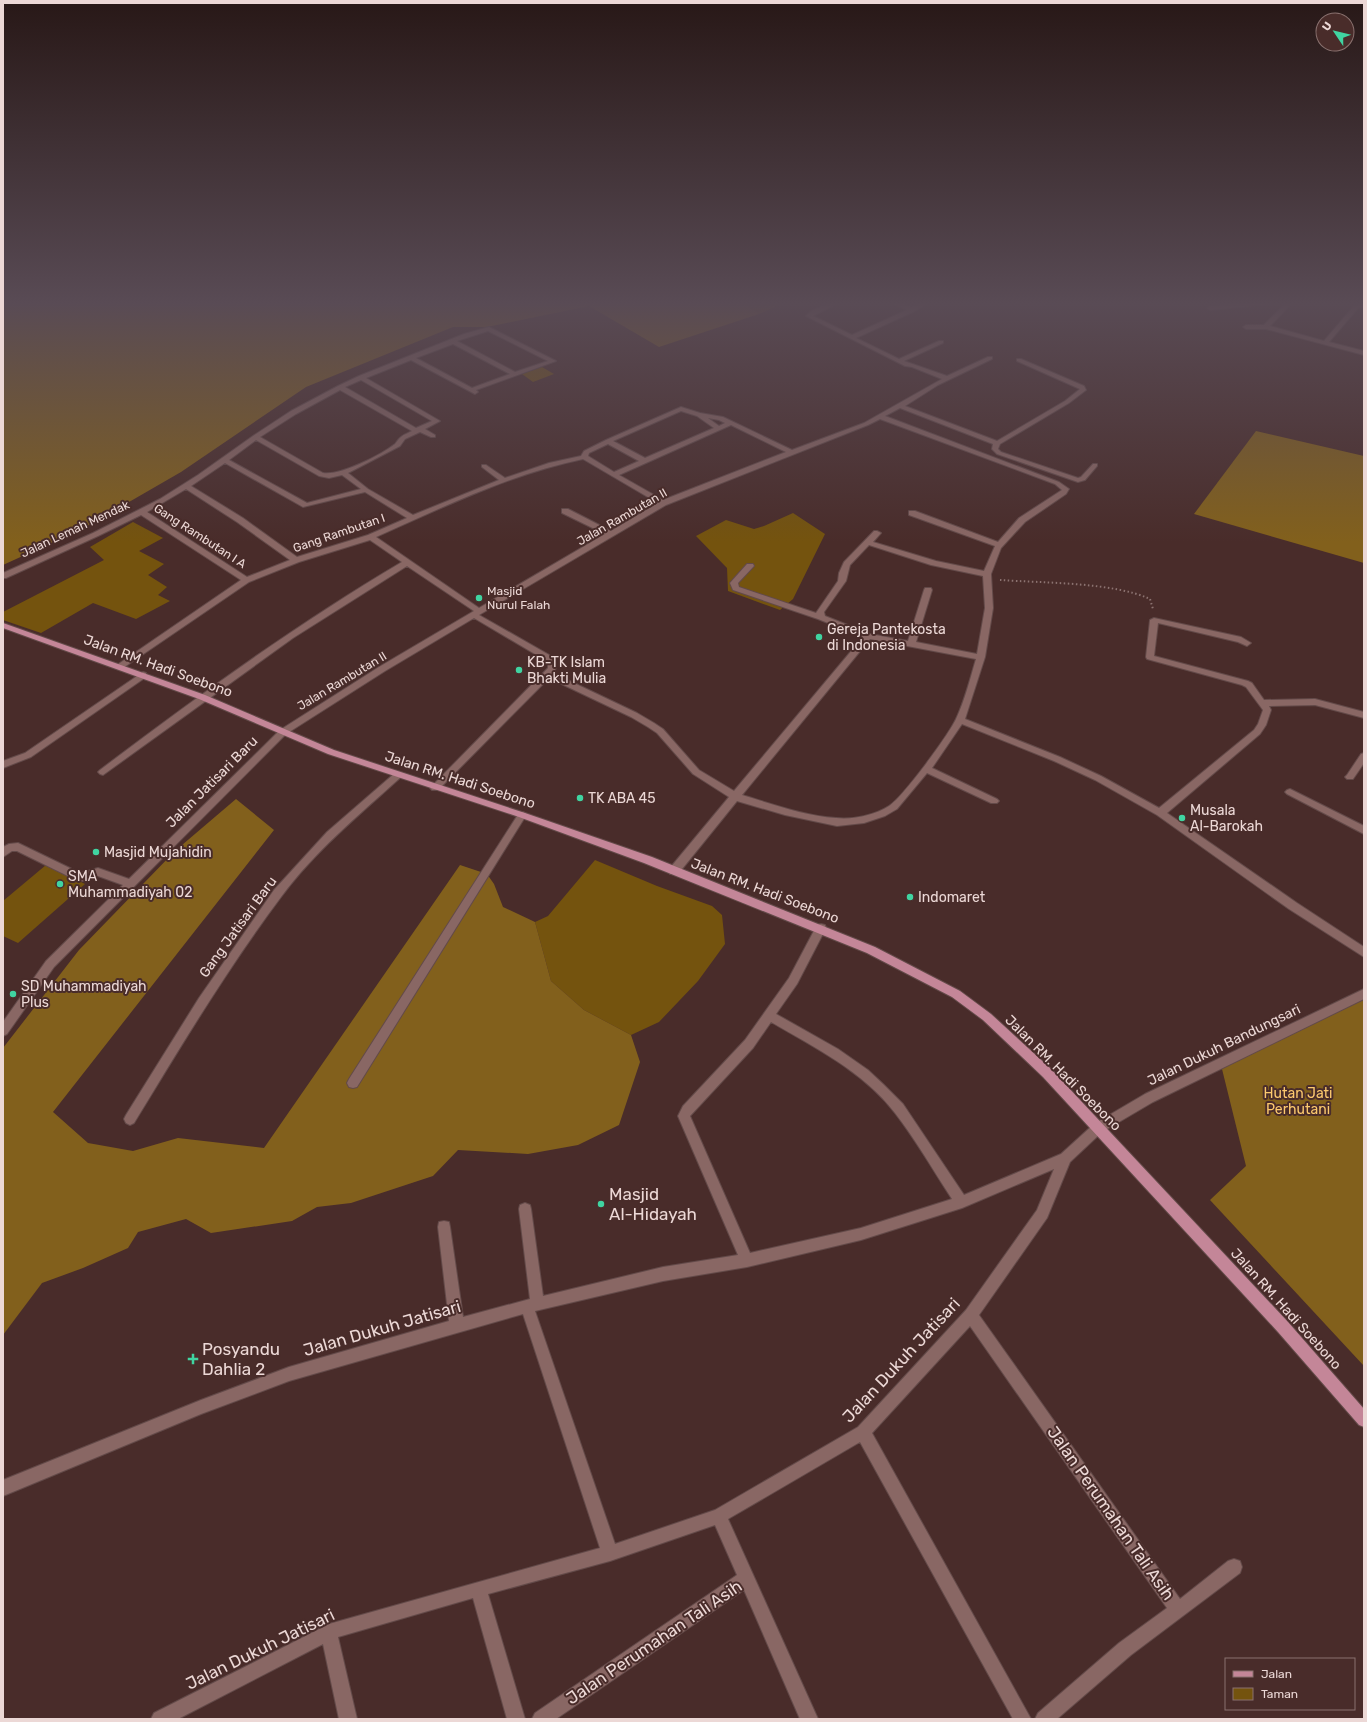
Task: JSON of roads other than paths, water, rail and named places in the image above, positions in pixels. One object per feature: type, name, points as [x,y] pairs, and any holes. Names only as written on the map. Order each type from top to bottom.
[{"type":"main road","name":"Jalan RM. Hadi Soebono","points":[[3,625],[202,697],[331,752],[435,788],[522,815],[674,871],[821,928],[871,950],[923,976],[974,1006],[1047,1073],[1283,1327],[1364,1420]]},
{"type":"street","name":"Jalan Lemah Mendak","points":[[3,576],[105,532],[142,512],[186,486],[255,437],[309,403],[353,381]]},
{"type":"street","points":[[255,437],[325,477],[330,477],[344,473],[398,445],[404,438],[418,430],[437,422],[367,381]]},
{"type":"street","points":[[455,381],[478,393]]},
{"type":"street","points":[[471,390],[494,381]]},
{"type":"street","points":[[1069,381],[1082,387],[1083,390],[1068,402],[997,443],[995,449],[999,454],[1078,480],[1083,479],[1095,465]]},
{"type":"street","name":"Jalan Rambutan II","points":[[283,732],[356,685],[663,503],[880,417],[938,382]]},
{"type":"street","points":[[340,387],[397,419],[433,436]]},
{"type":"street","points":[[900,406],[997,443]]},
{"type":"street","points":[[663,503],[584,457],[586,452],[681,409],[699,415],[713,416],[764,438],[791,452]]},
{"type":"street","points":[[410,413],[417,410]]},
{"type":"street","points":[[699,415],[718,428]]},
{"type":"street","points":[[397,419],[404,416]]},
{"type":"street","points":[[548,674],[634,715],[651,725],[660,731],[696,772],[736,796],[785,812],[837,822],[864,819],[882,814],[894,807],[940,752],[960,720],[981,657],[989,608],[988,576],[999,545],[1022,520],[1064,493],[1066,489],[1057,483],[880,417]]},
{"type":"street","points":[[615,474],[730,423]]},
{"type":"street","points":[[608,441],[645,461]]},
{"type":"street","name":"Gang Rambutan I","points":[[120,667],[246,580],[296,560],[371,537],[412,518],[504,480],[551,464],[584,457]]},
{"type":"street","points":[[223,459],[306,505],[366,490]]},
{"type":"street","points":[[484,466],[504,480]]},
{"type":"street","points":[[344,473],[366,490],[412,518]]},
{"type":"street","points":[[186,486],[240,520],[296,560]]},
{"type":"street","points":[[565,511],[611,534]]},
{"type":"street","name":"Gang Rambutan I A","points":[[142,512],[246,580]]},
{"type":"street","points":[[912,513],[999,545]]},
{"type":"street","points":[[821,617],[822,608],[842,581],[843,573],[848,564],[877,533]]},
{"type":"street","points":[[371,537],[408,562],[477,613],[552,662],[552,668],[548,674],[435,788]]},
{"type":"street","points":[[869,542],[934,563],[988,576]]},
{"type":"street","points":[[102,772],[202,697],[327,611],[408,562]]},
{"type":"street","points":[[750,566],[734,583],[736,588],[821,617],[868,636],[981,657]]},
{"type":"street","points":[[911,644],[928,590]]},
{"type":"street","points":[[1160,813],[1178,800],[1256,732],[1266,716],[1267,710],[1249,685],[1245,683],[1152,659],[1150,657],[1154,620],[1241,640],[1247,643]]},
{"type":"street","points":[[674,871],[868,636]]},
{"type":"street","points":[[3,765],[28,755],[143,675]]},
{"type":"street","points":[[1263,703],[1315,702],[1364,715]]},
{"type":"street","points":[[960,720],[1057,759],[1098,778],[1160,813],[1293,906],[1364,953]]},
{"type":"street","name":"Jalan Jatisari Baru","points":[[3,1031],[50,964],[283,732]]},
{"type":"street","points":[[1350,777],[1364,756]]},
{"type":"street","points":[[926,769],[994,801]]},
{"type":"street","name":"Gang Jatisari Baru","points":[[130,1119],[203,1001],[278,893],[330,835],[398,775]]},
{"type":"street","points":[[1290,792],[1364,830]]},
{"type":"street","points":[[353,1083],[522,815]]},
{"type":"street","points":[[3,853],[9,848],[18,847],[78,876],[83,877],[98,872],[131,884]]},
{"type":"street","points":[[747,1260],[684,1116],[687,1110],[749,1044],[770,1016],[793,981],[821,928]]},
{"type":"street","name":"Jalan Dukuh Bandungsari","points":[[1098,1128],[1149,1098],[1364,994]]},
{"type":"street","points":[[770,1016],[834,1053],[864,1074],[879,1088],[899,1108],[962,1202]]},
{"type":"street","name":"Jalan Dukuh Jatisari","points":[[3,1488],[201,1407],[289,1374],[532,1305],[663,1274],[747,1260],[861,1234],[962,1202],[1065,1158],[1098,1128]]},
{"type":"street","name":"Jalan Dukuh Jatisari","points":[[160,1719],[330,1632],[478,1588],[610,1553],[718,1516],[863,1432],[971,1315],[1042,1214],[1065,1158]]},
{"type":"street","points":[[525,1210],[532,1305],[610,1553]]},
{"type":"street","points":[[444,1227],[457,1326]]},
{"type":"street","name":"Jalan Perumahan Tali Asih","points":[[971,1315],[1178,1610],[1125,1649],[1044,1719]]},
{"type":"street","points":[[863,1432],[1022,1719]]},
{"type":"street","name":"Jalan Perumahan Tali Asih","points":[[718,1516],[809,1719]]},
{"type":"street","points":[[1178,1610],[1234,1567]]},
{"type":"street","name":"Jalan Perumahan Tali Asih","points":[[541,1719],[747,1578]]},
{"type":"street","points":[[478,1588],[516,1719]]},
{"type":"street","points":[[330,1632],[348,1719]]},
{"type":"place","name":"Masjid Nurul Falah","points":[[479,598]]},
{"type":"place","name":"Gereja Pantekosta di Indonesia","points":[[819,637]]},
{"type":"place","name":"KB-TK Islam Bhakti Mulia","points":[[519,670]]},
{"type":"place","name":"TK ABA 45","points":[[580,798]]},
{"type":"place","name":"Musala Al-Barokah","points":[[1182,818]]},
{"type":"place","name":"Masjid Mujahidin","points":[[96,852]]},
{"type":"place","name":"SMA Muhammadiyah 02","points":[[60,884]]},
{"type":"place","name":"Indomaret","points":[[910,897]]},
{"type":"place","name":"SD Muhammadiyah Plus","points":[[13,994]]},
{"type":"place","name":"Masjid Al-Hidayah","points":[[601,1204]]},
{"type":"place","name":"Posyandu Dahlia 2","points":[[193,1359]]},
{"type":"park label","name":"Hutan Jati Perhutani","points":[[1298,1102]]}]
